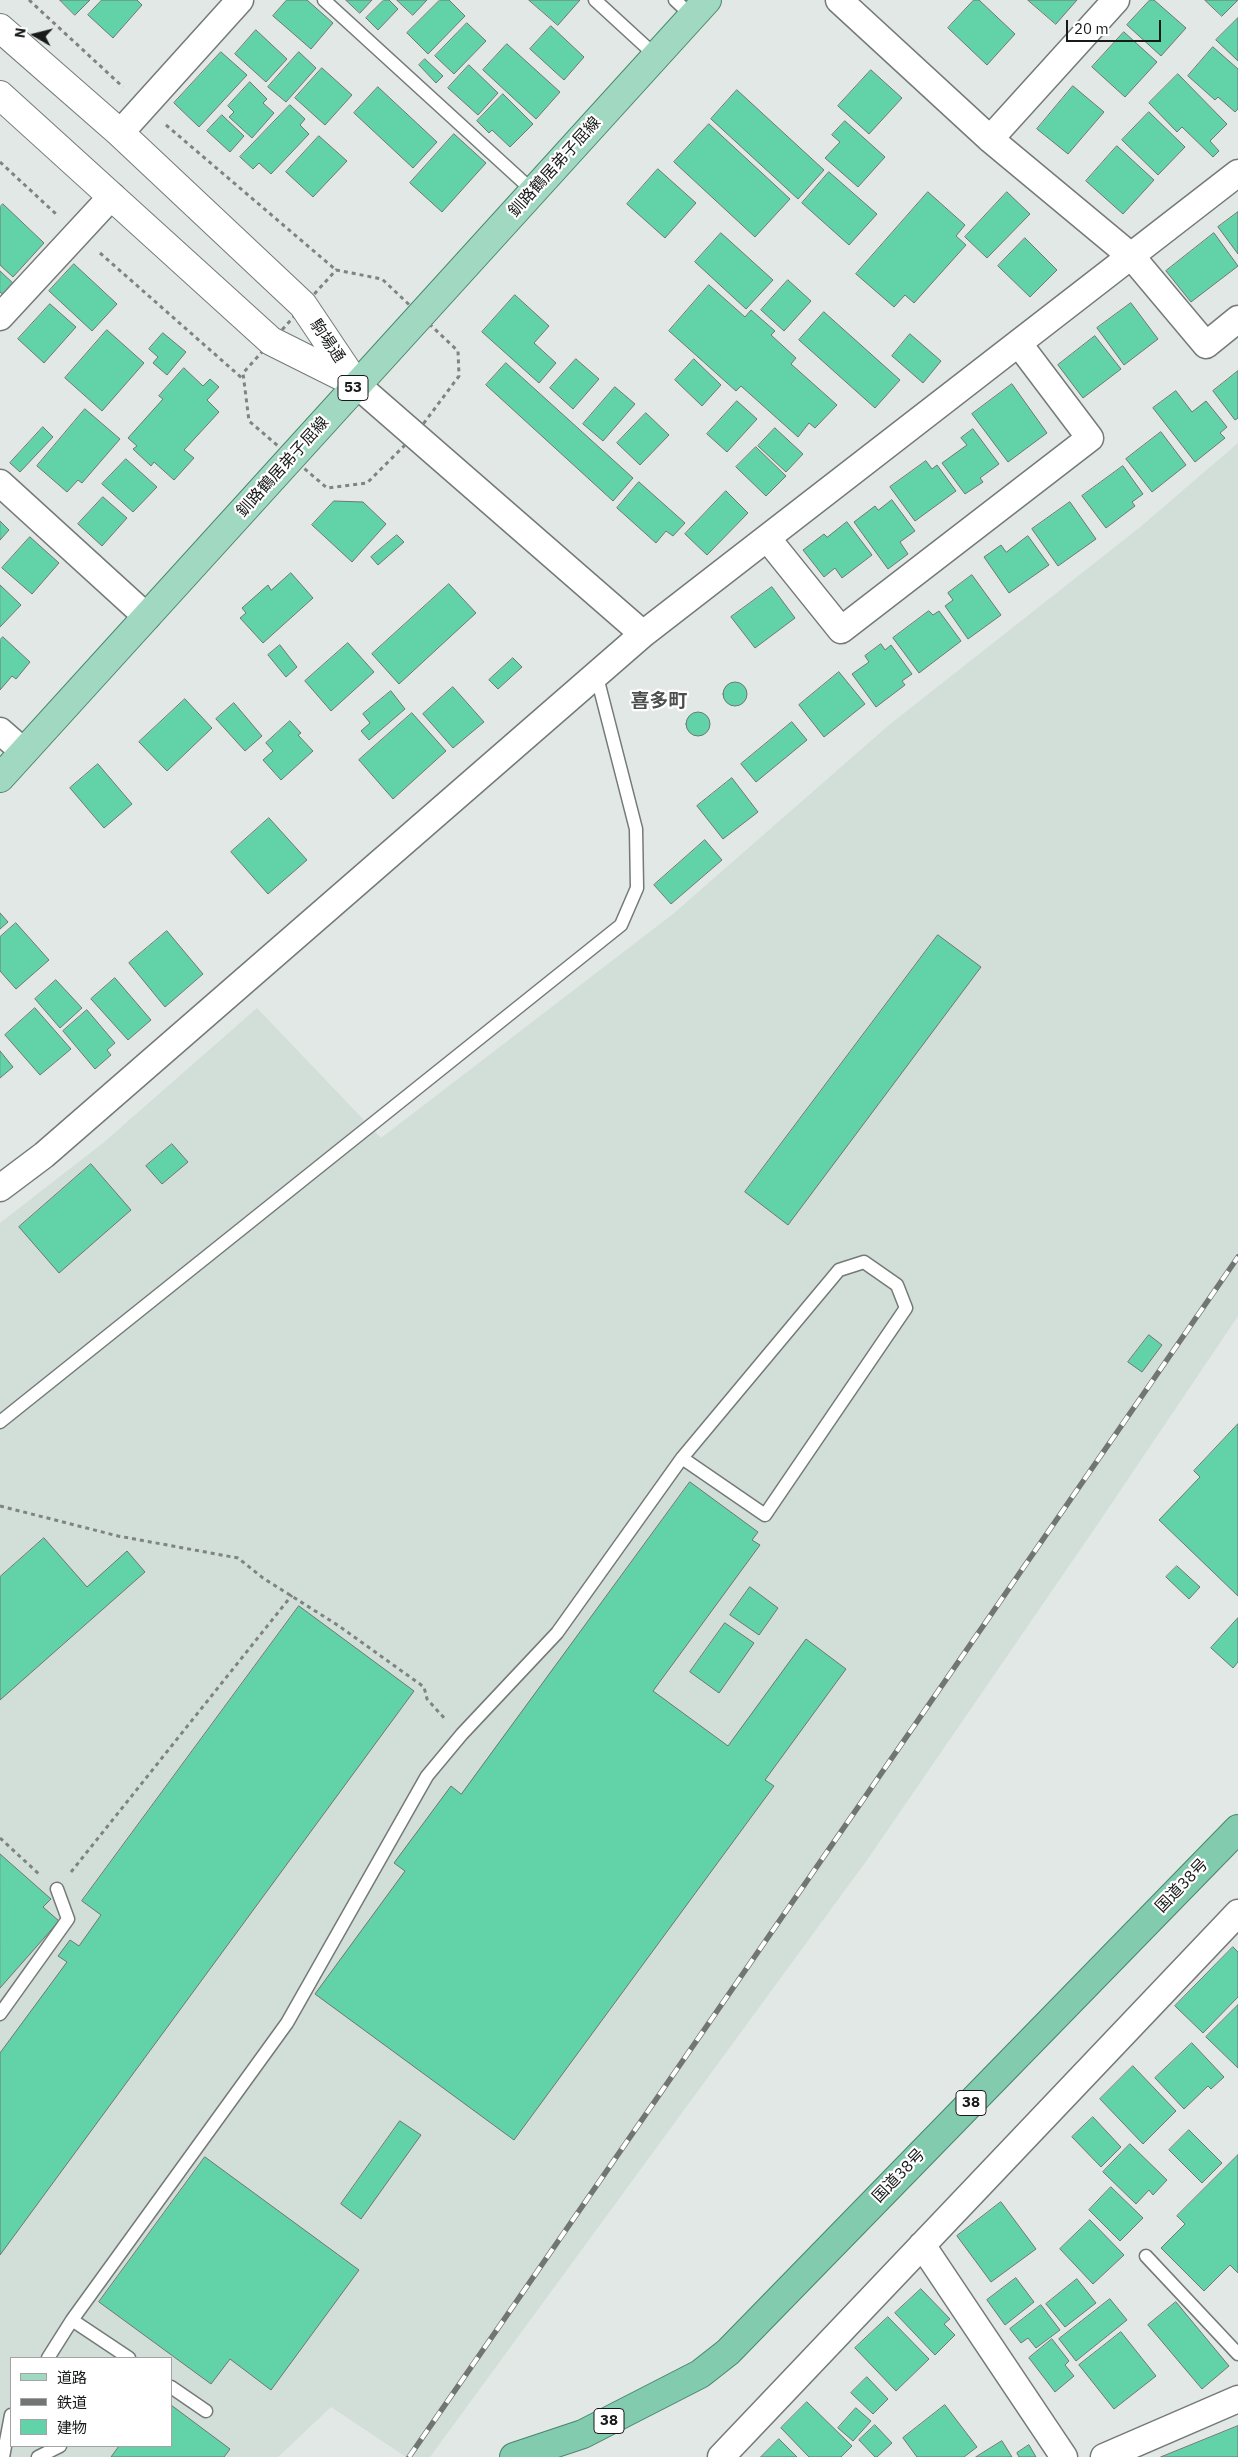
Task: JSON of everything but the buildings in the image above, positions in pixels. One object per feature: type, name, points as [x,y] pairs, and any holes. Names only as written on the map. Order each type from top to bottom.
[{"type":"highway","name":"国道38号","points":[[514,2457],[583,2434],[700,2374],[728,2352],[1238,1829]]},
{"type":"main road","name":"釧路鶴居弟子屈線","points":[[0,778],[656,56],[691,5]]},
{"type":"street","points":[[120,133],[240,0]]},
{"type":"street","points":[[839,0],[990,139],[1132,257],[1206,345],[1238,319]]},
{"type":"street","points":[[990,139],[1116,0]]},
{"type":"street","name":"駒場通","points":[[0,28],[120,133],[303,305],[356,384]]},
{"type":"street","name":"駒場通","points":[[0,95],[271,341],[356,384]]},
{"type":"street","points":[[0,1188],[44,1155],[413,833],[596,677],[643,634],[1238,174]]},
{"type":"street","points":[[0,317],[112,196]]},
{"type":"street","points":[[767,538],[841,630],[1090,438],[1019,344]]},
{"type":"street","points":[[356,384],[643,634]]},
{"type":"street","points":[[0,483],[147,617]]},
{"type":"street","points":[[0,731],[24,752]]},
{"type":"street","points":[[721,2457],[1238,1913]]},
{"type":"street","points":[[922,2245],[1064,2457]]},
{"type":"street","points":[[1104,2457],[1238,2399]]},
{"type":"lane","points":[[324,0],[533,191]]},
{"type":"lane","points":[[595,0],[656,56]]},
{"type":"lane","points":[[0,1422],[621,925],[637,888],[636,829],[596,677]]},
{"type":"lane","points":[[49,2357],[72,2320],[287,2023],[427,1776],[462,1734],[557,1633],[682,1458],[839,1270],[864,1262],[897,1285],[906,1308],[765,1515],[682,1458]]},
{"type":"lane","points":[[0,2014],[68,1919],[57,1889]]},
{"type":"lane","points":[[1146,2256],[1238,2354]]},
{"type":"lane","points":[[72,2320],[128,2357]]},
{"type":"lane","points":[[172,2388],[206,2412]]},
{"type":"lane","points":[[3,2457],[10,2417]]},
{"type":"lane","points":[[38,2457],[58,2447]]},
{"type":"path","points":[[29,0],[144,107],[336,270]]},
{"type":"path","points":[[0,162],[77,233],[244,380]]},
{"type":"path","points":[[0,1506],[118,1536],[238,1558],[271,1583],[292,1595],[424,1687],[427,1699],[436,1711],[462,1734]]},
{"type":"path","points":[[0,1838],[57,1889],[292,1595]]},
{"type":"shaded area","points":[[1238,443],[1238,1316],[867,1860],[430,2457],[406,2457],[331,2407],[278,2457],[0,2457],[0,1223],[103,1143],[257,1008],[381,1138],[673,914],[889,725],[1139,528]]},
{"type":"railway","points":[[409,2457],[1238,1257]]},
{"type":"district","name":"喜多町","points":[[659,702]]}]
